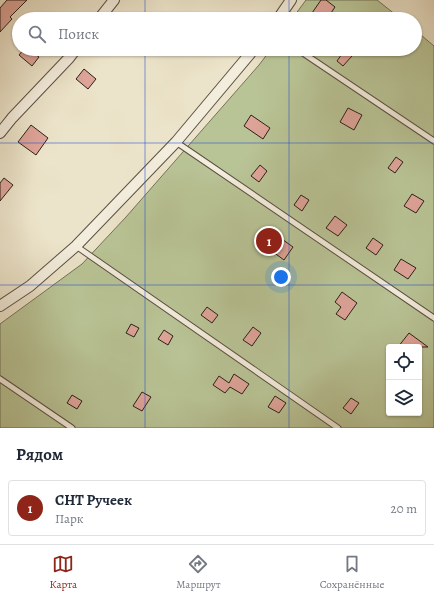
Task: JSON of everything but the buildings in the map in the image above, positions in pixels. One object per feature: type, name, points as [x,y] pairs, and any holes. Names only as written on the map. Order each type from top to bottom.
[{"type":"street","points":[[105,12],[114,0]]},
{"type":"street","points":[[283,12],[292,0]]},
{"type":"street","points":[[0,133],[70,56]]},
{"type":"street","points":[[0,306],[30,286],[76,246],[176,142],[248,56]]},
{"type":"lane","points":[[307,56],[434,141]]},
{"type":"lane","points":[[176,142],[434,318]]},
{"type":"lane","points":[[76,246],[338,428]]},
{"type":"lane","points":[[0,379],[72,428]]},
{"type":"green space","points":[[306,0],[377,0],[392,12],[297,12]]},
{"type":"green space","points":[[422,36],[434,46],[434,428],[0,428],[0,324],[82,264],[126,217],[266,56],[422,56]]},
{"type":"place","name":"СНТ Ручеек","points":[[269,241]]}]
